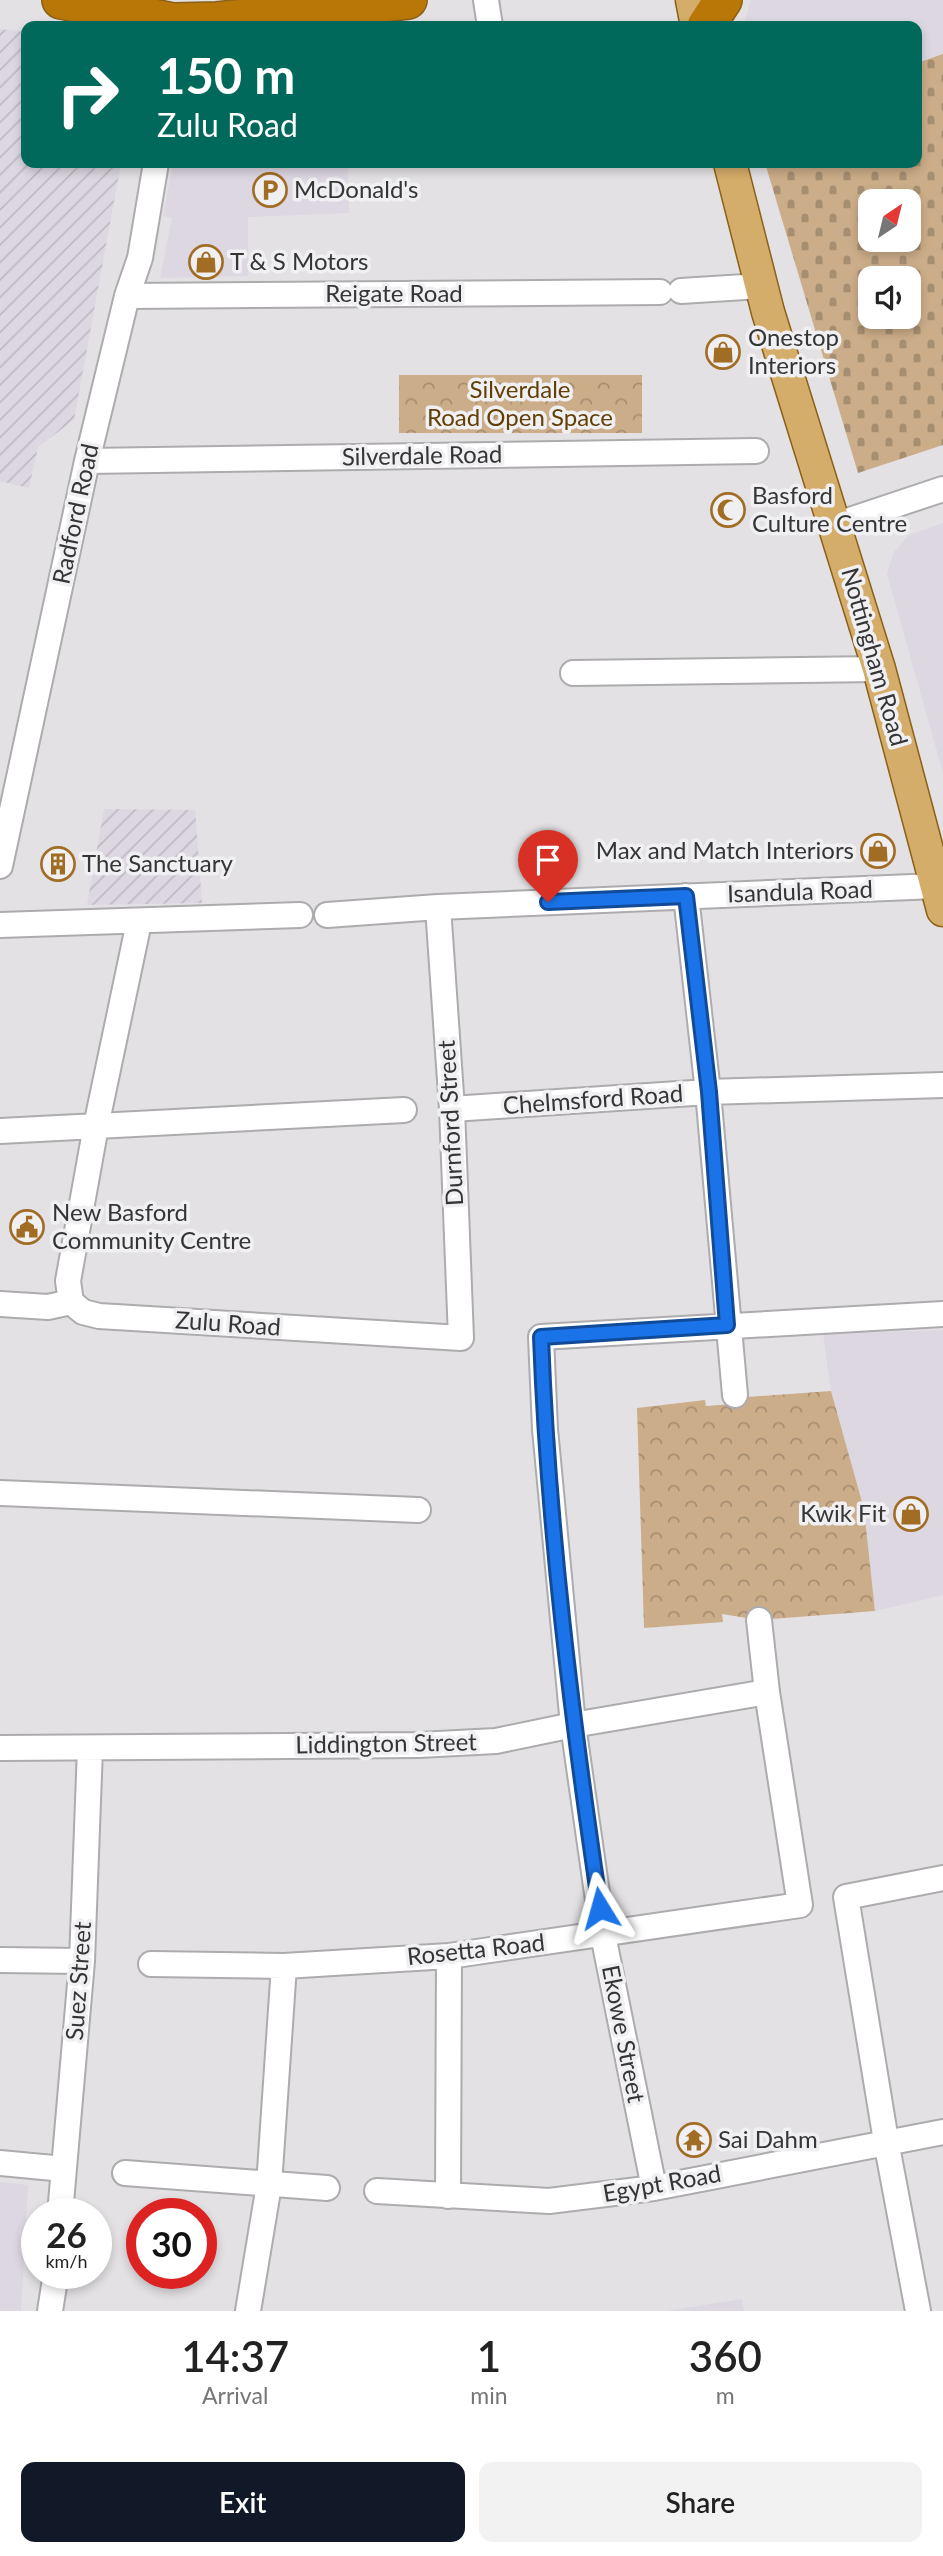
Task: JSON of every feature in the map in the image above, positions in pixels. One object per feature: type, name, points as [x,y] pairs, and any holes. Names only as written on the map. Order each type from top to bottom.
[{"type":"highway","points":[[61,0],[217,21],[408,0]]},
{"type":"highway","points":[[709,21],[723,0]]},
{"type":"main road","points":[[691,0],[696,21]]},
{"type":"main road","name":"Nottingham Road","points":[[731,168],[761,286],[879,669],[940,898]]},
{"type":"street","points":[[486,0],[489,21]]},
{"type":"street","name":"Radford Road","points":[[0,866],[87,461],[127,296],[140,258],[155,168]]},
{"type":"street","name":"Reigate Road","points":[[127,296],[671,292],[761,286]]},
{"type":"street","name":"Silverdale Road","points":[[87,461],[756,451]]},
{"type":"street","points":[[835,525],[943,489]]},
{"type":"street","points":[[573,673],[879,669]]},
{"type":"street","points":[[686,896],[709,1092],[735,1395]]},
{"type":"street","name":"Isandula Road","points":[[327,915],[438,907],[686,896],[940,898]]},
{"type":"street","name":"Durnford Street","points":[[438,907],[452,1109],[461,1338]]},
{"type":"street","points":[[0,925],[300,915]]},
{"type":"street","points":[[0,1304],[48,1307],[71,1302],[68,1281],[96,1126],[139,922]]},
{"type":"street","name":"Chelmsford Road","points":[[452,1109],[709,1092],[943,1085]]},
{"type":"street","points":[[0,1131],[404,1110]]},
{"type":"street","name":"Zulu Road","points":[[71,1302],[83,1312],[99,1316],[461,1338]]},
{"type":"street","points":[[727,1325],[943,1314]]},
{"type":"street","name":"Ekowe Street","points":[[654,2188],[603,1935],[573,1725],[545,1429],[541,1337],[727,1325]]},
{"type":"street","points":[[0,1493],[418,1510]]},
{"type":"street","points":[[759,1620],[767,1692]]},
{"type":"street","name":"Liddington Street","points":[[0,1748],[419,1745],[496,1741],[767,1692]]},
{"type":"street","name":"Rosetta Road","points":[[150,1964],[284,1966],[449,1956],[800,1905],[767,1692]]},
{"type":"street","name":"Suez Street","points":[[61,2198],[82,1961],[90,1748]]},
{"type":"street","points":[[918,2311],[886,2141],[846,1896],[943,1878]]},
{"type":"street","points":[[448,2196],[449,1956]]},
{"type":"street","points":[[0,1960],[82,1961]]},
{"type":"street","points":[[248,2311],[270,2185],[284,1966]]},
{"type":"street","name":"Egypt Road","points":[[377,2191],[549,2201],[654,2188],[943,2132]]},
{"type":"street","points":[[0,2163],[64,2169]]},
{"type":"street","points":[[125,2173],[327,2188]]},
{"type":"street","points":[[50,2311],[53,2289]]},
{"type":"shaded area","points":[[751,0],[943,0],[943,54],[922,61],[922,21],[745,21]]},
{"type":"shaded area","points":[[0,29],[21,31],[21,168],[120,168],[74,420],[38,447],[29,488],[0,481]]},
{"type":"shaded area","points":[[172,168],[348,168],[349,213],[248,217],[248,276],[160,278],[172,218],[163,216]]},
{"type":"shaded area","points":[[943,523],[943,773],[887,574],[894,552],[909,535]]},
{"type":"shaded area","points":[[104,809],[195,810],[202,903],[87,905]]},
{"type":"shaded area","points":[[943,1330],[943,1595],[875,1611],[864,1509],[831,1391],[823,1334]]},
{"type":"shaded area","points":[[0,2182],[28,2185],[27,2198],[21,2198],[21,2311],[0,2311]]},
{"type":"shaded area","points":[[742,2299],[744,2311],[666,2311]]},
{"type":"green space","points":[[943,54],[943,445],[858,473],[766,168],[922,168],[922,61]]},
{"type":"green space","name":"Silverdale Road Open Space","points":[[399,375],[642,375],[642,433],[399,433]]},
{"type":"green space","points":[[831,1391],[864,1509],[875,1611],[759,1620],[722,1614],[723,1622],[644,1628],[637,1408],[705,1400],[706,1406],[747,1403],[747,1397]]},
{"type":"place","name":"McDonald's","points":[[270,190]]},
{"type":"place","name":"T & S Motors","points":[[206,262]]},
{"type":"place","name":"Onestop Interiors","points":[[723,352]]},
{"type":"place","name":"Basford Culture Centre","points":[[728,510]]},
{"type":"place","name":"Max and Match Interiors","points":[[878,851]]},
{"type":"place","name":"The Sanctuary","points":[[58,864]]},
{"type":"place","name":"New Basford Community Centre","points":[[27,1227]]},
{"type":"place","name":"Kwik Fit","points":[[911,1514]]},
{"type":"place","name":"Sai Dahm","points":[[694,2140]]},
{"type":"route","points":[[548,902],[686,896],[709,1092],[727,1325],[541,1337],[545,1429],[573,1725],[600,1908]]}]
